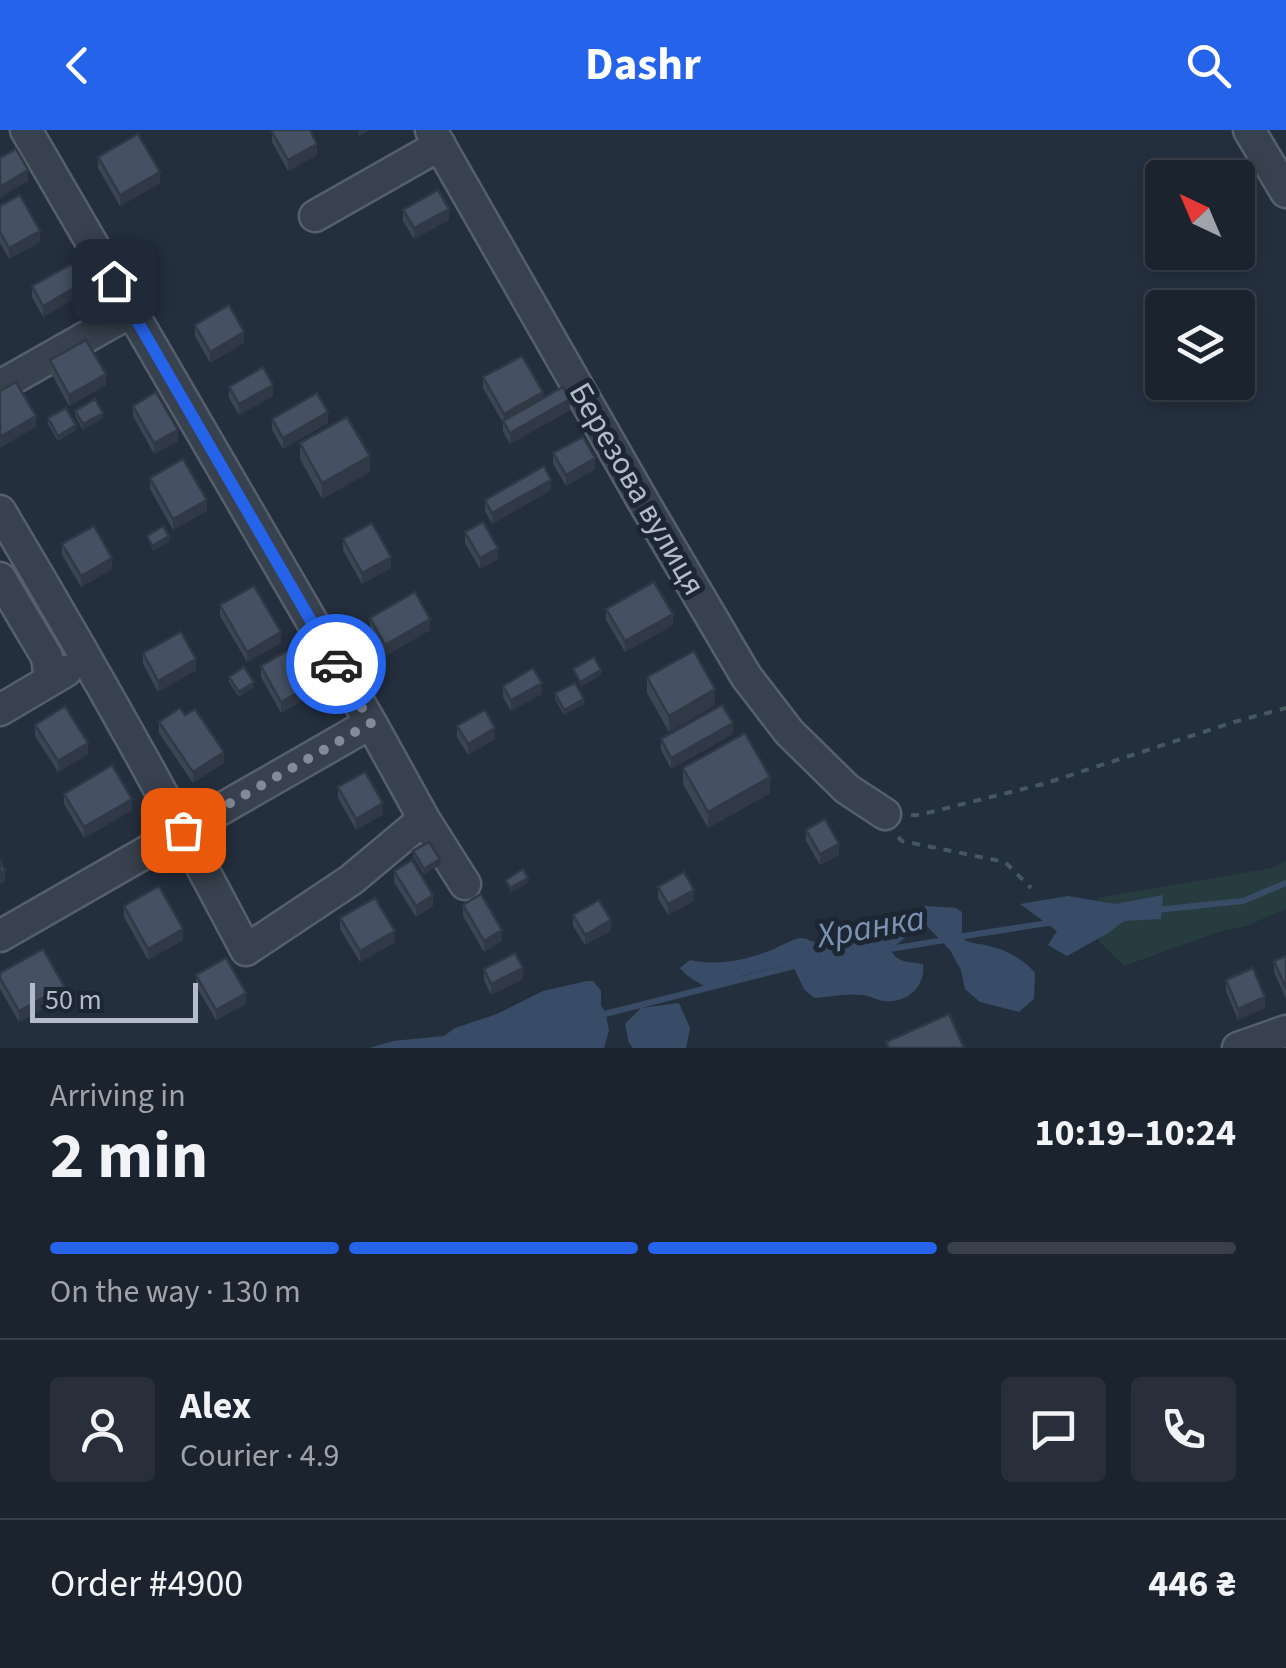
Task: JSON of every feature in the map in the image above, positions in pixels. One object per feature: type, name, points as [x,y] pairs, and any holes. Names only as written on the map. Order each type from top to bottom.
[{"type":"street","points":[[26,130],[465,884]]},
{"type":"street","points":[[1249,130],[1286,192]]},
{"type":"street","points":[[315,216],[435,138]]},
{"type":"street","name":"Березова вулиця","points":[[435,138],[746,676],[801,743],[847,789],[885,814]]},
{"type":"street","points":[[0,386],[132,311]]},
{"type":"street","points":[[0,511],[88,658],[246,950],[351,880],[424,819]]},
{"type":"street","points":[[0,578],[47,657],[50,680]]},
{"type":"street","points":[[0,710],[88,658]]},
{"type":"street","points":[[0,936],[371,723]]},
{"type":"street","points":[[1238,1048],[1286,1031]]},
{"type":"path","points":[[1031,888],[1005,862],[902,841],[888,828],[885,814],[918,815],[1044,784],[1286,708]]},
{"type":"green space","points":[[1286,861],[1286,909],[1124,966],[1099,941],[1098,898],[1271,868]]},
{"type":"water","points":[[1163,895],[1161,919],[1124,921],[1067,956],[1048,945],[1057,931],[1020,904],[1068,896],[1115,904]]},
{"type":"water","points":[[925,906],[956,908],[962,912],[962,938],[1006,952],[1024,963],[1035,973],[1034,999],[1019,1012],[980,1002],[965,989],[961,970],[950,950],[918,917]]},
{"type":"water","points":[[889,916],[902,917],[912,926],[891,949],[893,954],[904,961],[923,964],[918,986],[900,1000],[855,995],[814,998],[804,989],[793,966],[741,976],[710,990],[680,968],[690,960],[720,962],[749,957],[799,938],[828,948],[834,945],[839,933]]},
{"type":"water","points":[[593,981],[601,991],[601,1006],[609,1030],[604,1048],[369,1048],[393,1041],[444,1036],[543,991]]},
{"type":"water","points":[[679,1003],[690,1028],[686,1048],[633,1048],[625,1024],[641,1008]]},
{"type":"building","points":[[310,130],[317,144],[288,160],[272,132]]},
{"type":"building","points":[[138,134],[160,172],[120,195],[98,157]]},
{"type":"building","points":[[16,149],[28,170],[0,187],[0,158]]},
{"type":"building","points":[[438,190],[449,209],[414,228],[403,210]]},
{"type":"building","points":[[20,195],[40,231],[9,248],[0,232],[0,206]]},
{"type":"building","points":[[72,264],[83,283],[43,306],[32,286]]},
{"type":"building","points":[[229,305],[244,332],[210,352],[195,325]]},
{"type":"building","points":[[86,340],[106,374],[69,395],[50,360]]},
{"type":"building","points":[[522,356],[543,392],[504,414],[483,377]]},
{"type":"building","points":[[263,367],[273,385],[239,404],[229,387]]},
{"type":"building","points":[[16,382],[36,416],[0,437],[0,391]]},
{"type":"building","points":[[563,387],[570,399],[510,433],[503,421]]},
{"type":"building","points":[[156,392],[178,430],[154,443],[133,406]]},
{"type":"building","points":[[317,393],[328,412],[283,438],[272,419]]},
{"type":"building","points":[[95,399],[103,413],[83,424],[75,411]]},
{"type":"building","points":[[66,408],[76,425],[58,436],[48,418]]},
{"type":"building","points":[[347,417],[370,456],[322,483],[300,443]]},
{"type":"building","points":[[583,437],[595,458],[566,475],[553,453]]},
{"type":"building","points":[[183,459],[207,500],[173,519],[150,478]]},
{"type":"building","points":[[544,466],[551,480],[492,513],[485,500]]},
{"type":"building","points":[[483,522],[498,548],[480,558],[465,532]]},
{"type":"building","points":[[372,523],[391,557],[362,573],[343,539]]},
{"type":"building","points":[[94,526],[112,558],[81,576],[62,544]]},
{"type":"building","points":[[163,526],[169,536],[152,546],[147,536]]},
{"type":"building","points":[[654,582],[673,614],[625,641],[606,609]]},
{"type":"building","points":[[254,586],[281,632],[247,652],[220,605]]},
{"type":"building","points":[[415,592],[430,619],[385,645],[370,618]]},
{"type":"building","points":[[181,632],[196,659],[158,681],[143,653]]},
{"type":"building","points":[[306,640],[326,677],[281,702],[261,666]]},
{"type":"building","points":[[694,651],[715,689],[669,716],[647,677]]},
{"type":"building","points":[[594,657],[601,670],[580,682],[573,669]]},
{"type":"building","points":[[244,667],[254,682],[239,692],[229,677]]},
{"type":"building","points":[[533,668],[542,683],[511,700],[503,686]]},
{"type":"building","points":[[575,683],[584,699],[564,710],[555,693]]},
{"type":"building","points":[[722,705],[733,723],[671,758],[661,739]]},
{"type":"building","points":[[65,706],[88,743],[58,761],[35,725]]},
{"type":"building","points":[[180,708],[185,715],[195,709],[224,752],[193,772],[159,722]]},
{"type":"building","points":[[485,710],[495,728],[468,744],[457,726]]},
{"type":"building","points":[[745,733],[770,777],[708,812],[683,768]]},
{"type":"building","points":[[112,765],[132,799],[84,827],[64,794]]},
{"type":"building","points":[[365,772],[383,803],[356,819],[338,787]]},
{"type":"building","points":[[825,819],[839,844],[820,854],[806,830]]},
{"type":"building","points":[[429,842],[440,859],[424,869],[413,851]]},
{"type":"building","points":[[412,860],[433,895],[416,906],[394,871]]},
{"type":"building","points":[[523,869],[528,878],[510,888],[506,880]]},
{"type":"building","points":[[684,872],[694,890],[668,904],[658,887]]},
{"type":"building","points":[[159,886],[183,929],[148,949],[124,906]]},
{"type":"building","points":[[481,894],[502,930],[484,941],[463,905]]},
{"type":"building","points":[[375,898],[395,931],[360,951],[340,918]]},
{"type":"building","points":[[599,900],[611,920],[585,935],[573,915]]},
{"type":"building","points":[[43,949],[64,986],[19,1011],[0,973]]},
{"type":"building","points":[[515,953],[523,968],[491,984],[484,969]]},
{"type":"building","points":[[1286,956],[1286,988],[1274,961]]},
{"type":"building","points":[[226,958],[246,993],[216,1010],[196,975]]},
{"type":"building","points":[[1253,968],[1265,997],[1238,1009],[1226,980]]},
{"type":"building","points":[[949,1014],[964,1048],[889,1048],[886,1042]]},
{"type":"waterway","name":"Хранка","points":[[1156,910],[1243,901],[1286,883]]},
{"type":"waterway","name":"Хранка","points":[[958,937],[1054,922]]},
{"type":"waterway","name":"Хранка","points":[[884,950],[945,940]]},
{"type":"waterway","name":"Хранка","points":[[601,1015],[798,965]]},
{"type":"way so far","points":[[183,830],[371,723],[336,664]]},
{"type":"route","points":[[114,281],[336,664]]}]
